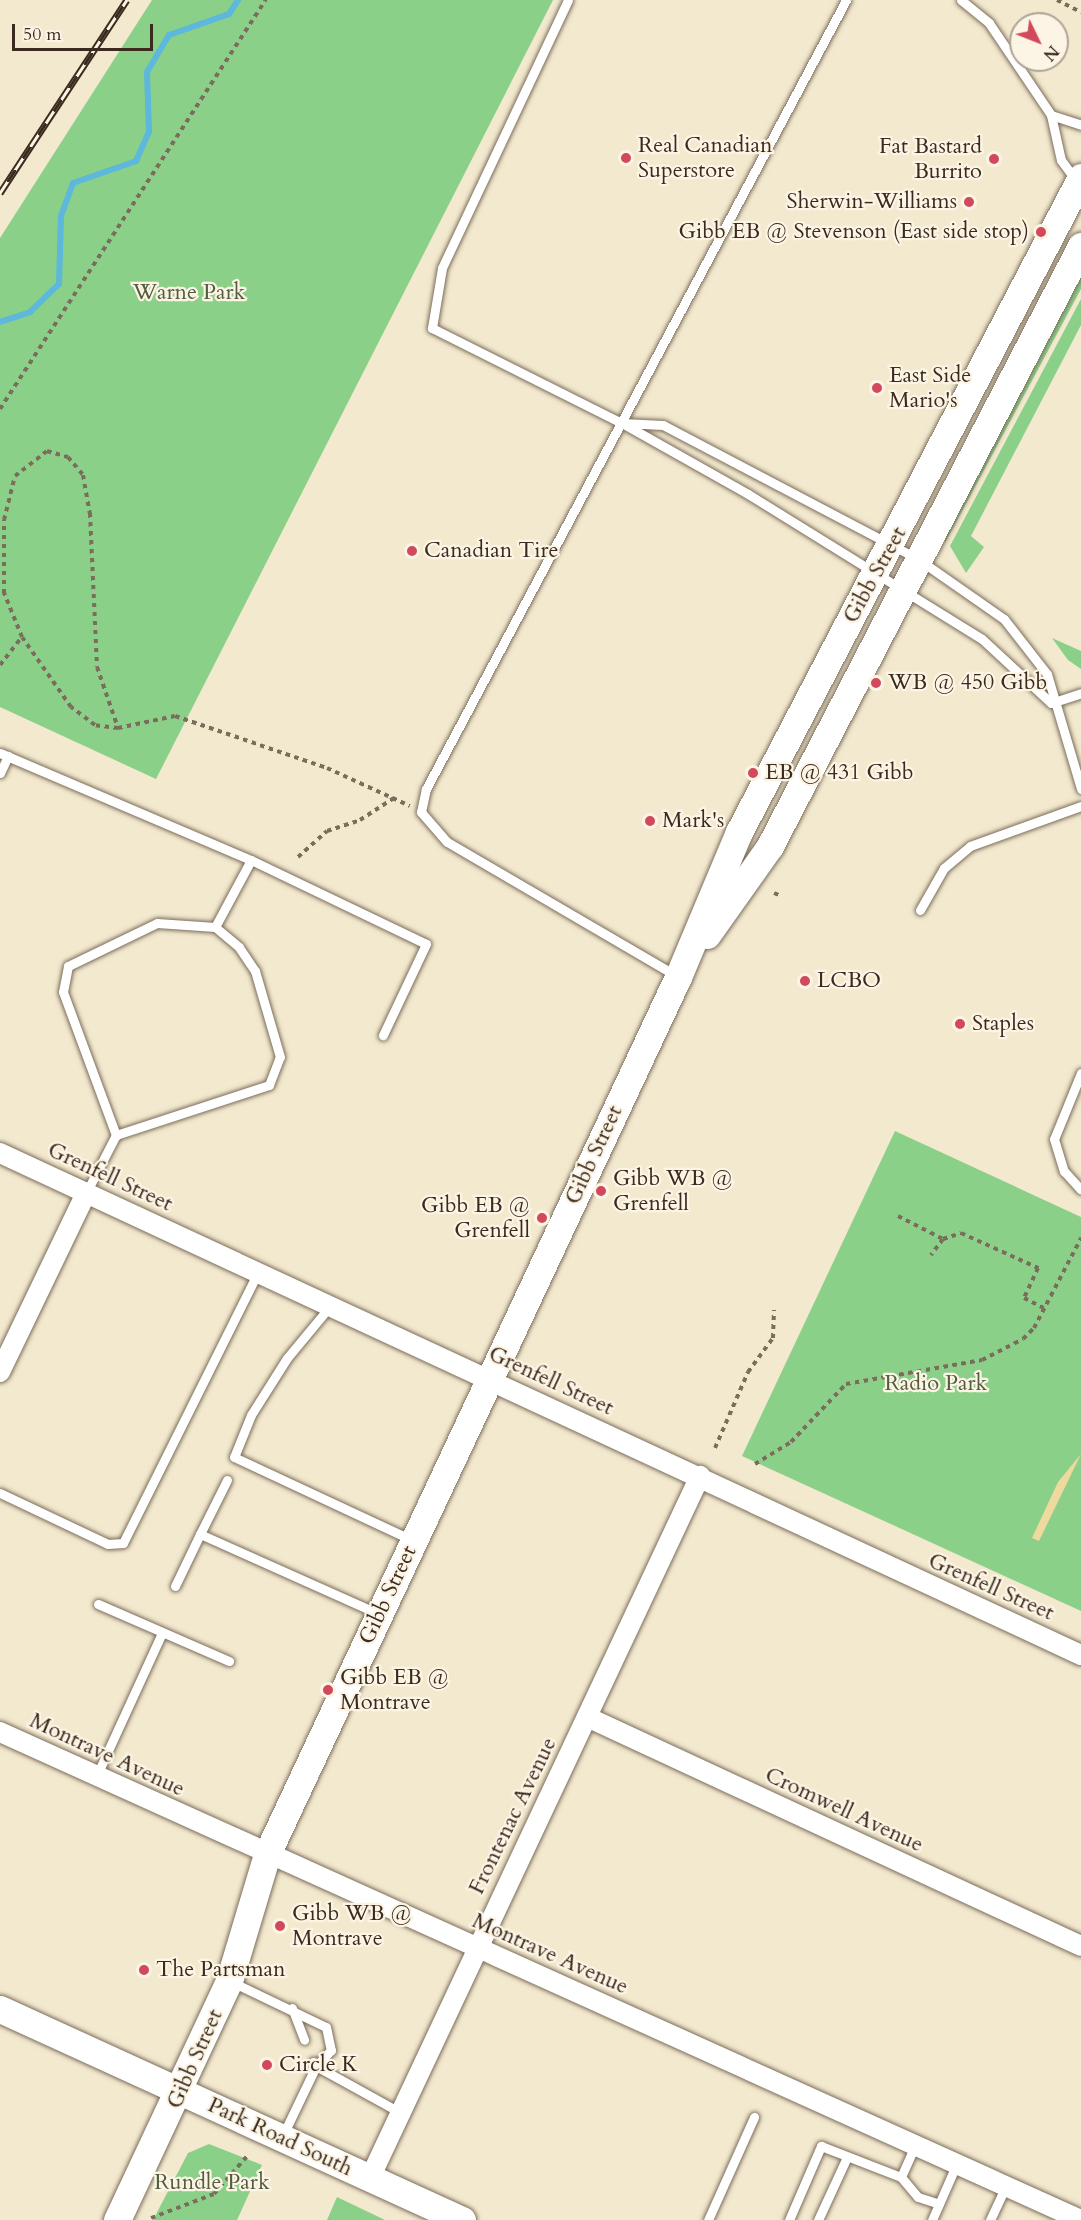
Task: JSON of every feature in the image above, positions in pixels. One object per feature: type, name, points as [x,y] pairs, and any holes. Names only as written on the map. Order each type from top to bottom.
[{"type":"main road","name":"Gibb Street","points":[[117,2220],[181,2091],[230,1981],[267,1854],[678,977],[739,832],[893,545],[1079,180]]},
{"type":"main road","name":"Gibb Street","points":[[678,977],[771,846],[1081,246]]},
{"type":"main road","name":"Park Road South","points":[[0,2009],[462,2220]]},
{"type":"street","name":"Grenfell Street","points":[[0,1153],[490,1378],[1081,1655]]},
{"type":"street","points":[[1,1368],[86,1193]]},
{"type":"street","name":"Frontenac Avenue","points":[[370,2178],[476,1947],[700,1476]]},
{"type":"street","name":"Cromwell Avenue","points":[[587,1717],[1081,1946]]},
{"type":"street","name":"Montrave Avenue","points":[[0,1732],[916,2144],[1006,2186],[1056,2215],[1081,2220]]},
{"type":"lane","points":[[568,0],[442,268],[432,328],[622,423],[902,590],[982,639],[1051,703]]},
{"type":"lane","points":[[678,977],[447,842],[421,812],[426,789],[846,0]]},
{"type":"lane","points":[[961,0],[989,23],[1051,115],[1061,160],[1079,180]]},
{"type":"lane","points":[[1051,115],[1081,125]]},
{"type":"lane","points":[[622,423],[663,425],[893,545],[918,560],[1018,634],[1047,674],[1051,703],[1081,789]]},
{"type":"lane","points":[[1051,703],[1081,693]]},
{"type":"lane","points":[[0,773],[4,754],[251,860],[426,944],[383,1035]]},
{"type":"lane","points":[[920,910],[944,868],[970,846],[1081,806]]},
{"type":"lane","points":[[215,927],[251,860]]},
{"type":"lane","points":[[86,1193],[116,1135],[270,1085],[280,1057],[255,971],[239,947],[215,927],[157,923],[68,966],[63,992],[116,1135]]},
{"type":"lane","points":[[1081,1073],[1054,1139],[1064,1171],[1081,1191]]},
{"type":"lane","points":[[0,1493],[108,1544],[123,1544],[258,1272]]},
{"type":"lane","points":[[331,1305],[287,1358],[251,1415],[234,1457],[414,1541]]},
{"type":"lane","points":[[175,1586],[227,1480]]},
{"type":"lane","points":[[200,1534],[380,1614]]},
{"type":"lane","points":[[98,1604],[228,1661]]},
{"type":"lane","points":[[96,1777],[162,1634]]},
{"type":"lane","points":[[230,1981],[313,2017],[331,2036],[331,2050],[315,2064],[281,2138]]},
{"type":"lane","points":[[292,2008],[304,2040]]},
{"type":"lane","points":[[315,2064],[401,2113]]},
{"type":"lane","points":[[708,2220],[754,2117]]},
{"type":"lane","points":[[901,2177],[916,2144]]},
{"type":"lane","points":[[789,2220],[821,2146],[901,2177],[918,2197],[939,2204]]},
{"type":"lane","points":[[818,2220],[847,2157]]},
{"type":"lane","points":[[932,2220],[957,2163]]},
{"type":"lane","points":[[990,2220],[1006,2186]]},
{"type":"path","points":[[0,409],[266,0]]},
{"type":"path","points":[[1057,0],[1081,12]]},
{"type":"path","points":[[118,728],[97,667],[90,513],[83,475],[68,457],[47,451],[15,476],[4,520],[4,593],[22,637],[71,707],[94,725],[118,728],[175,716],[327,768],[395,798],[360,820],[327,831],[298,857]]},
{"type":"path","points":[[0,589],[4,593]]},
{"type":"path","points":[[0,665],[22,637]]},
{"type":"path","points":[[774,892],[781,896]]},
{"type":"path","points":[[898,1216],[943,1239]]},
{"type":"path","points":[[931,1255],[943,1239],[961,1233],[1038,1268],[1024,1298],[1044,1308]]},
{"type":"path","points":[[755,1464],[792,1442],[846,1383],[982,1360],[1023,1339],[1044,1308],[1081,1238]]},
{"type":"path","points":[[715,1448],[748,1372],[773,1338],[774,1310]]},
{"type":"path","points":[[151,2218],[214,2194],[248,2156]]},
{"type":"green space","name":"Warne Park","points":[[152,0],[553,0],[156,779],[0,707],[0,238]]},
{"type":"green space","points":[[1081,270],[1081,289],[945,543],[945,532]]},
{"type":"green space","points":[[1081,299],[1081,325],[971,536],[984,547],[966,573],[950,546]]},
{"type":"green space","points":[[1052,638],[1081,651],[1081,669],[1068,660]]},
{"type":"green space","name":"Radio Park","points":[[895,1131],[1081,1217],[1081,1611],[742,1456]]},
{"type":"green space","name":"Rundle Park","points":[[209,2144],[262,2165],[237,2220],[153,2220],[188,2153]]},
{"type":"green space","name":"Rundle Park","points":[[337,2197],[385,2220],[327,2220]]},
{"type":"sand","points":[[1081,1454],[1039,1541],[1032,1538],[1058,1482]]},
{"type":"waterway","points":[[0,322],[30,312],[59,284],[61,216],[73,183],[136,161],[149,132],[147,72],[169,35],[229,14],[238,0]]},
{"type":"railway","points":[[0,193],[127,0]]},
{"type":"place","name":"Real Canadian Superstore","points":[[626,158]]},
{"type":"place","name":"Fat Bastard Burrito","points":[[994,159]]},
{"type":"place","name":"Sherwin-Williams","points":[[969,202]]},
{"type":"place","name":"Gibb EB @ Stevenson (East side stop)","points":[[1041,232]]},
{"type":"place","name":"East Side Mario's","points":[[877,388]]},
{"type":"place","name":"Canadian Tire","points":[[412,551]]},
{"type":"place","name":"WB @ 450 Gibb","points":[[876,683]]},
{"type":"place","name":"EB @ 431 Gibb","points":[[753,773]]},
{"type":"place","name":"Mark's","points":[[650,821]]},
{"type":"place","name":"LCBO","points":[[805,981]]},
{"type":"place","name":"Staples","points":[[960,1024]]},
{"type":"place","name":"Gibb WB @ Grenfell","points":[[601,1191]]},
{"type":"place","name":"Gibb EB @ Grenfell","points":[[542,1218]]},
{"type":"place","name":"Gibb EB @ Montrave","points":[[328,1690]]},
{"type":"place","name":"Gibb WB @ Montrave","points":[[280,1926]]},
{"type":"place","name":"The Partsman","points":[[144,1970]]},
{"type":"place","name":"Circle K","points":[[267,2065]]}]
